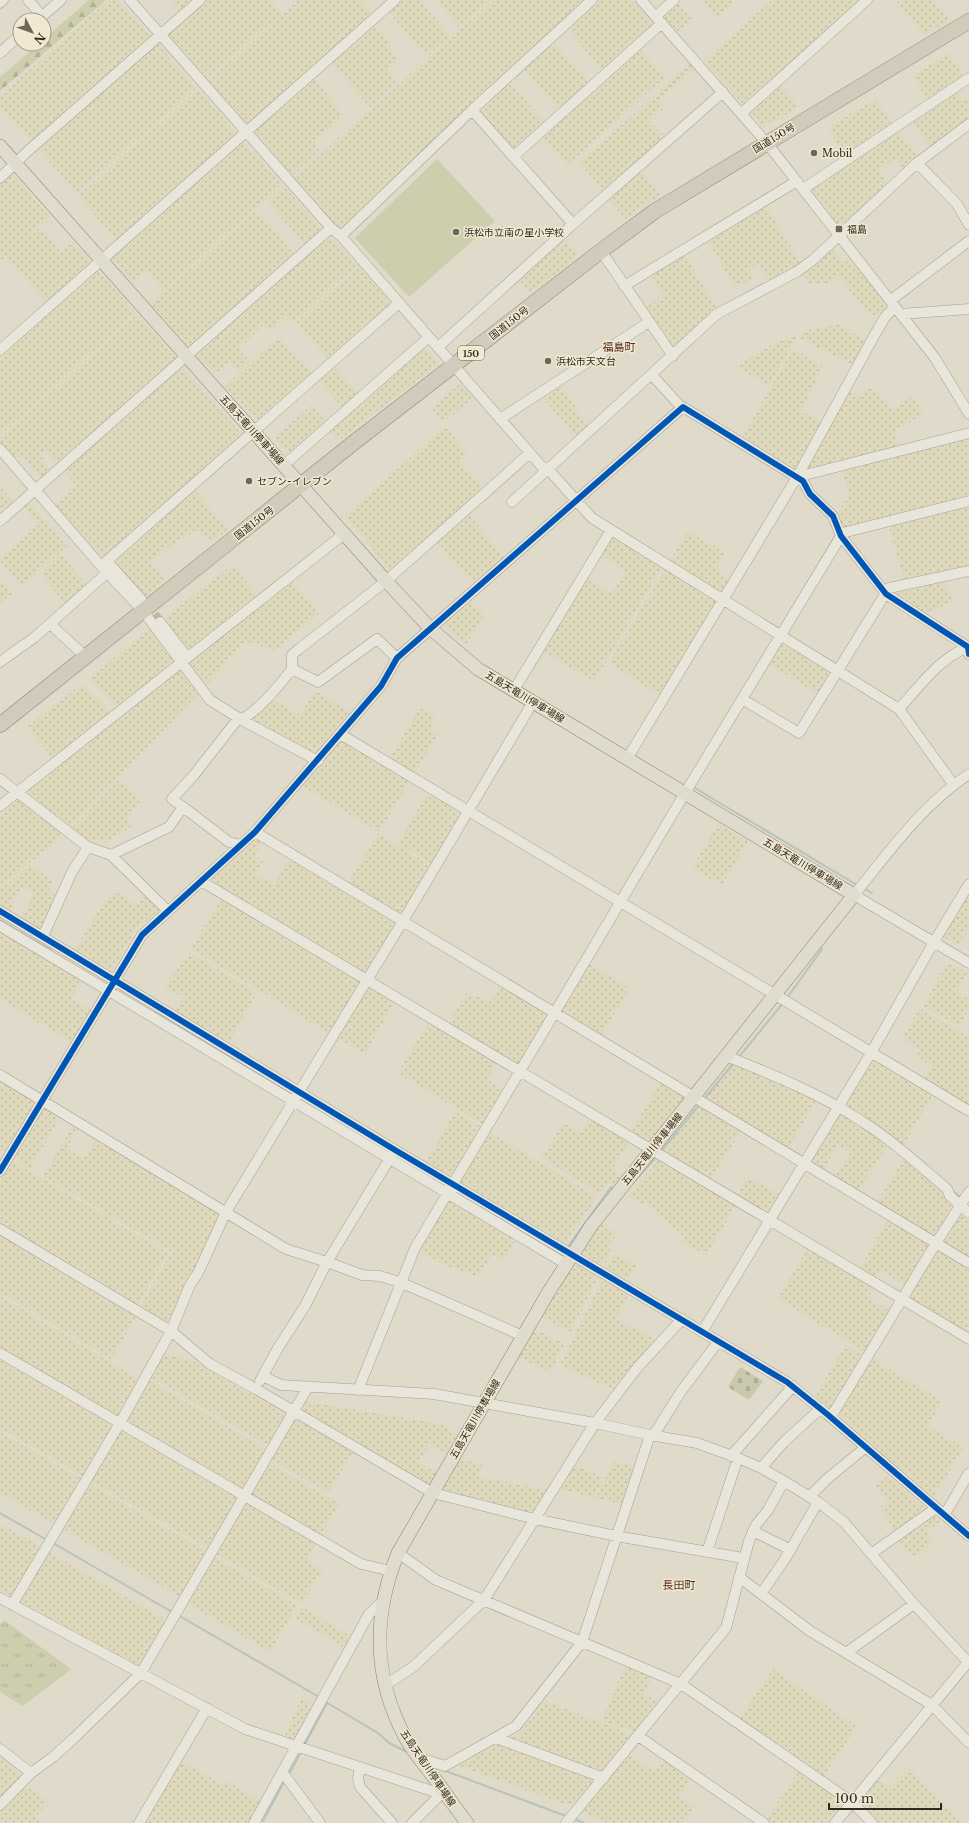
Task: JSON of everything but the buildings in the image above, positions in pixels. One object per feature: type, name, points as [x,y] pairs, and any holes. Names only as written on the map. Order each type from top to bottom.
[{"type":"highway","name":"国道150号","points":[[0,725],[85,656],[142,605],[302,485],[352,444],[601,251],[655,211],[766,142],[969,20]]},
{"type":"main road","name":"五島天竜川停車場線","points":[[0,146],[186,357],[345,533],[386,581],[431,629],[478,669],[854,895],[604,1209],[569,1259],[398,1553],[391,1571],[383,1601],[379,1645],[384,1686],[394,1714],[407,1740],[436,1780],[444,1795],[467,1823]]},
{"type":"street","points":[[0,3],[3,0]]},
{"type":"street","points":[[28,0],[36,12]]},
{"type":"street","points":[[47,12],[61,0]]},
{"type":"street","points":[[130,0],[331,228],[341,236],[543,468],[548,470],[592,518],[899,709],[953,784]]},
{"type":"street","points":[[0,178],[28,151],[200,0]]},
{"type":"street","points":[[0,350],[395,0]]},
{"type":"street","points":[[341,236],[472,110],[592,0]]},
{"type":"street","points":[[641,0],[766,142],[935,358],[969,414]]},
{"type":"street","points":[[513,157],[659,20],[674,0]]},
{"type":"street","points":[[742,113],[867,0]]},
{"type":"street","points":[[0,53],[12,42]]},
{"type":"street","points":[[624,286],[800,185],[969,78]]},
{"type":"street","points":[[438,347],[573,224],[723,92]]},
{"type":"street","points":[[472,110],[573,224]]},
{"type":"street","points":[[512,502],[717,314],[798,271],[814,259],[917,163],[969,124]]},
{"type":"street","points":[[917,163],[957,204],[969,225]]},
{"type":"street","points":[[0,521],[331,228]]},
{"type":"street","points":[[627,759],[797,477],[885,317],[969,241]]},
{"type":"street","points":[[601,251],[672,356]]},
{"type":"street","points":[[0,662],[50,624],[105,567],[399,303]]},
{"type":"street","points":[[896,307],[969,309]]},
{"type":"street","points":[[500,419],[649,322]]},
{"type":"street","points":[[284,465],[430,337]]},
{"type":"street","points":[[652,375],[682,408],[683,407],[803,481],[810,494],[832,516],[841,536],[886,594],[969,649]]},
{"type":"street","points":[[0,1171],[142,935],[255,832],[318,761],[381,686],[397,658],[682,408]]},
{"type":"street","points":[[797,477],[969,433]]},
{"type":"street","points":[[0,449],[105,567],[142,605],[184,660]]},
{"type":"street","points":[[241,845],[230,842],[172,799],[194,775],[237,720],[242,720],[280,685],[292,669],[292,655],[386,581],[530,453]]},
{"type":"street","points":[[358,1390],[415,1248],[685,793],[841,536],[846,532],[969,502]]},
{"type":"street","points":[[514,690],[611,530]]},
{"type":"street","points":[[0,806],[345,533]]},
{"type":"street","points":[[742,699],[799,733],[889,588],[969,571]]},
{"type":"street","points":[[160,622],[210,700],[242,720],[318,761]]},
{"type":"street","points":[[50,624],[85,656]]},
{"type":"street","points":[[292,669],[318,682],[377,639],[397,658]]},
{"type":"street","points":[[899,709],[938,667],[950,657],[969,649]]},
{"type":"street","points":[[12,1605],[120,1424],[171,1331],[190,1285],[198,1273],[226,1212],[295,1101],[533,702]]},
{"type":"street","points":[[340,734],[969,1111]]},
{"type":"street","points":[[969,774],[953,784],[925,810],[854,895],[969,964]]},
{"type":"street","points":[[0,779],[88,847],[111,855],[168,911]]},
{"type":"street","points":[[111,855],[169,827],[183,807]]},
{"type":"street","points":[[255,832],[556,1012],[803,1164],[969,1263]]},
{"type":"street","points":[[42,936],[72,872],[88,847]]},
{"type":"street","points":[[202,881],[969,1339]]},
{"type":"street","points":[[702,1332],[871,1053],[969,884]]},
{"type":"street","points":[[0,911],[42,936],[112,986],[295,1101],[392,1154],[454,1184],[569,1259]]},
{"type":"street","points":[[0,926],[112,986],[300,1092],[448,1192],[682,1319],[793,1386],[969,1536]]},
{"type":"street","points":[[726,1056],[788,1082],[838,1106],[864,1123],[918,1164],[949,1191],[950,1196],[969,1213]]},
{"type":"street","points":[[0,1075],[286,1250],[327,1262],[362,1275],[380,1276],[402,1283],[523,1336]]},
{"type":"street","points":[[256,1389],[305,1306],[327,1262],[392,1154]]},
{"type":"street","points":[[831,1417],[901,1299],[969,1192]]},
{"type":"street","points":[[0,1229],[171,1331],[210,1364],[256,1389],[294,1413],[433,1493],[535,1519],[616,1536],[743,1558]]},
{"type":"street","points":[[384,1686],[412,1667],[484,1600],[595,1422],[637,1368],[682,1319]]},
{"type":"street","points":[[421,1760],[445,1766],[516,1726],[582,1642],[616,1536],[651,1435],[680,1392],[718,1342]]},
{"type":"street","points":[[0,1353],[361,1564],[391,1571]]},
{"type":"street","points":[[263,1376],[281,1385],[434,1394],[484,1404],[595,1422],[651,1435],[698,1443],[761,1468],[814,1499],[844,1522],[871,1554],[898,1582],[914,1604],[969,1662],[835,1823]]},
{"type":"street","points":[[707,1552],[735,1457],[793,1386]]},
{"type":"street","points":[[0,1805],[30,1774],[73,1740],[141,1673],[308,1387]]},
{"type":"street","points":[[761,1468],[784,1442],[820,1408]]},
{"type":"street","points":[[761,1594],[791,1550],[814,1499],[826,1479],[866,1447]]},
{"type":"street","points":[[944,1514],[965,1489],[969,1473]]},
{"type":"street","points":[[570,1819],[726,1628],[743,1558],[753,1531],[784,1481]]},
{"type":"street","points":[[871,1554],[936,1508]]},
{"type":"street","points":[[753,1531],[791,1550]]},
{"type":"street","points":[[398,1553],[436,1580],[681,1684],[852,1802],[872,1823]]},
{"type":"street","points":[[739,1577],[810,1631],[932,1705],[969,1743]]},
{"type":"street","points":[[0,1598],[246,1730],[444,1795]]},
{"type":"street","points":[[257,1822],[282,1773],[301,1748],[323,1700],[369,1614],[383,1601]]},
{"type":"street","points":[[846,1653],[914,1604]]},
{"type":"street","points":[[139,1823],[207,1708]]},
{"type":"street","points":[[638,1736],[764,1823]]},
{"type":"street","points":[[496,1738],[604,1778]]},
{"type":"street","points":[[0,1749],[30,1774]]},
{"type":"street","points":[[360,1768],[358,1779],[360,1787],[392,1823]]},
{"type":"street","points":[[282,1773],[320,1823]]},
{"type":"street","points":[[412,1823],[444,1795]]},
{"type":"shaded area","points":[[109,0],[119,0],[153,38],[33,144],[0,106],[0,96],[50,52],[52,52],[52,50]]},
{"type":"shaded area","points":[[170,0],[195,0],[181,13]]},
{"type":"shaded area","points":[[206,0],[271,0],[282,13],[206,79],[169,37],[169,33]]},
{"type":"shaded area","points":[[299,0],[360,0],[373,15],[251,124],[247,125],[208,81]]},
{"type":"shaded area","points":[[401,0],[419,0],[450,36],[427,56],[388,11]]},
{"type":"shaded area","points":[[435,0],[490,0],[459,27]]},
{"type":"shaded area","points":[[494,0],[586,0],[342,229],[339,229],[294,178]]},
{"type":"shaded area","points":[[600,0],[632,0],[654,24],[603,70],[567,29]]},
{"type":"shaded area","points":[[702,0],[732,0],[734,3],[718,17]]},
{"type":"shaded area","points":[[772,0],[861,0],[744,105],[704,61]]},
{"type":"shaded area","points":[[900,0],[934,0],[951,19],[924,35],[896,4]]},
{"type":"shaded area","points":[[675,1],[692,19],[677,33],[662,17]]},
{"type":"shaded area","points":[[373,23],[391,44],[388,47],[399,59],[388,70],[398,81],[370,107],[330,62]]},
{"type":"shaded area","points":[[554,43],[589,83],[560,109],[524,69]]},
{"type":"shaded area","points":[[158,44],[196,88],[76,193],[38,148]]},
{"type":"shaded area","points":[[639,47],[665,77],[567,165],[541,136]]},
{"type":"shaded area","points":[[949,53],[964,77],[929,101],[913,76]]},
{"type":"shaded area","points":[[690,63],[694,68],[659,100],[665,107],[649,121],[665,137],[605,192],[580,163]]},
{"type":"shaded area","points":[[313,78],[344,115],[314,141],[320,149],[293,175],[255,133],[254,129]]},
{"type":"shaded area","points":[[509,83],[545,122],[515,149],[512,149],[479,111]]},
{"type":"shaded area","points":[[779,83],[799,106],[776,121],[760,124],[750,112]]},
{"type":"shaded area","points":[[198,90],[238,135],[118,241],[78,196]]},
{"type":"shaded area","points":[[956,91],[962,101],[969,97],[969,120],[931,148],[912,120]]},
{"type":"shaded area","points":[[876,99],[893,126],[846,156],[828,128]]},
{"type":"shaded area","points":[[898,130],[917,157],[904,170],[896,158],[878,170],[887,184],[840,227],[813,191],[813,186]]},
{"type":"shaded area","points":[[242,140],[282,185],[163,290],[146,271],[132,283],[110,256]]},
{"type":"shaded area","points":[[640,170],[660,195],[626,219],[608,199]]},
{"type":"shaded area","points":[[12,174],[50,217],[0,262],[0,182],[8,175]]},
{"type":"shaded area","points":[[284,186],[323,231],[306,246],[267,201]]},
{"type":"shaded area","points":[[765,204],[800,263],[769,282],[758,263],[749,270],[753,278],[735,288],[707,239]]},
{"type":"shaded area","points":[[256,211],[296,256],[191,349],[151,304]]},
{"type":"shaded area","points":[[40,228],[61,252],[73,242],[90,261],[90,265],[47,303],[7,258]]},
{"type":"shaded area","points":[[330,235],[356,266],[294,322],[287,315],[271,330],[264,324],[238,349],[249,361],[239,371],[229,361],[215,374],[196,354]]},
{"type":"shaded area","points":[[561,242],[567,243],[577,252],[577,257],[531,293],[518,279]]},
{"type":"shaded area","points":[[833,249],[844,263],[850,258],[887,305],[878,315],[869,315],[839,276],[828,283],[809,283],[802,272]]},
{"type":"shaded area","points":[[684,254],[718,310],[672,350],[643,308],[663,296],[651,274]]},
{"type":"shaded area","points":[[359,267],[392,305],[329,361],[296,323]]},
{"type":"shaded area","points":[[94,271],[98,271],[136,313],[0,435],[0,354]]},
{"type":"shaded area","points":[[137,315],[176,358],[176,362],[58,465],[44,451],[40,454],[51,471],[42,479],[23,457],[12,458],[0,445],[0,438]]},
{"type":"shaded area","points":[[839,324],[866,341],[853,365],[800,338],[803,331]]},
{"type":"shaded area","points":[[797,336],[769,386],[737,367],[761,351],[782,340]]},
{"type":"shaded area","points":[[279,337],[313,375],[259,421],[225,387]]},
{"type":"shaded area","points":[[425,346],[439,364],[339,440],[329,432]]},
{"type":"shaded area","points":[[793,349],[823,366],[801,411],[822,422],[795,471],[742,438]]},
{"type":"shaded area","points":[[333,365],[359,395],[343,408],[317,379]]},
{"type":"shaded area","points":[[182,367],[243,436],[102,558],[55,505],[77,486],[64,471]]},
{"type":"shaded area","points":[[559,383],[588,427],[578,437],[540,395]]},
{"type":"shaded area","points":[[460,384],[472,398],[444,422],[431,408]]},
{"type":"shaded area","points":[[868,386],[893,411],[913,395],[923,413],[894,432],[899,447],[806,469],[848,390],[862,397]]},
{"type":"shaded area","points":[[312,405],[327,423],[289,456],[274,438]]},
{"type":"shaded area","points":[[445,427],[468,454],[460,462],[484,489],[391,571],[345,516]]},
{"type":"shaded area","points":[[969,436],[969,496],[842,529],[837,514],[849,496],[842,470]]},
{"type":"shaded area","points":[[0,487],[15,504],[0,517]]},
{"type":"shaded area","points":[[194,489],[228,529],[212,542],[195,530],[164,550],[150,562],[166,580],[145,597],[115,564],[114,559]]},
{"type":"shaded area","points":[[28,501],[67,546],[22,586],[0,561],[0,559],[38,525],[23,506]]},
{"type":"shaded area","points":[[969,505],[969,566],[904,582],[889,525]]},
{"type":"shaded area","points":[[468,514],[506,559],[475,585],[436,541]]},
{"type":"shaded area","points":[[688,531],[725,553],[715,570],[730,579],[721,594],[669,562]]},
{"type":"shaded area","points":[[613,536],[662,567],[594,681],[543,651],[586,579],[612,594],[626,571],[601,555]]},
{"type":"shaded area","points":[[61,555],[88,586],[67,605],[40,574]]},
{"type":"shaded area","points":[[233,565],[257,596],[189,651],[186,650],[162,620]]},
{"type":"shaded area","points":[[666,568],[717,600],[659,695],[609,663]]},
{"type":"shaded area","points":[[291,579],[318,614],[275,650],[245,641],[222,666],[206,687],[187,664]]},
{"type":"shaded area","points":[[0,580],[12,594],[0,603]]},
{"type":"shaded area","points":[[943,582],[954,601],[925,614],[895,594]]},
{"type":"shaded area","points":[[466,602],[485,614],[466,645],[441,624]]},
{"type":"shaded area","points":[[150,629],[175,662],[117,707],[89,679]]},
{"type":"shaded area","points":[[781,640],[832,671],[818,694],[767,663]]},
{"type":"shaded area","points":[[181,667],[200,692],[69,828],[24,793]]},
{"type":"shaded area","points":[[82,684],[112,713],[53,759],[27,727]]},
{"type":"shaded area","points":[[315,691],[352,713],[316,755],[246,718],[270,698],[300,715]]},
{"type":"shaded area","points":[[420,708],[436,717],[429,729],[438,734],[414,774],[389,760]]},
{"type":"shaded area","points":[[340,739],[410,781],[379,832],[301,785]]},
{"type":"shaded area","points":[[118,781],[141,799],[126,821],[131,827],[106,842],[96,839],[88,842],[71,829]]},
{"type":"shaded area","points":[[429,791],[460,810],[462,814],[431,863],[398,843]]},
{"type":"shaded area","points":[[19,797],[63,833],[54,843],[0,886],[0,809]]},
{"type":"shaded area","points":[[718,824],[748,842],[722,885],[692,868]]},
{"type":"shaded area","points":[[378,834],[430,865],[402,914],[398,915],[347,884]]},
{"type":"shaded area","points":[[258,838],[263,841],[254,856],[263,861],[255,874],[274,885],[290,857],[397,923],[366,973],[210,881]]},
{"type":"shaded area","points":[[31,865],[53,882],[49,891],[57,896],[41,930],[21,917],[34,895],[23,886],[13,901],[14,906],[11,912],[0,905],[0,890]]},
{"type":"shaded area","points":[[969,889],[969,928],[958,945],[941,935]]},
{"type":"shaded area","points":[[116,892],[137,905],[147,895],[161,909],[136,929],[112,971],[76,949],[104,902]]},
{"type":"shaded area","points":[[223,897],[359,979],[361,983],[329,1033],[191,949]]},
{"type":"shaded area","points":[[0,930],[82,980],[71,999],[91,1010],[72,1042],[0,999]]},
{"type":"shaded area","points":[[190,953],[257,993],[229,1042],[175,1011],[183,997],[164,987]]},
{"type":"shaded area","points":[[948,962],[967,973],[956,992],[969,999],[969,1009],[959,1026],[923,1006]]},
{"type":"shaded area","points":[[589,964],[630,988],[601,1036],[562,1011],[560,1008]]},
{"type":"shaded area","points":[[503,984],[550,1013],[518,1066],[449,1022],[467,993],[491,1002]]},
{"type":"shaded area","points":[[368,986],[395,1001],[365,1054],[336,1037]]},
{"type":"shaded area","points":[[920,1009],[969,1037],[968,1106],[924,1080],[933,1066],[916,1056],[920,1050],[902,1039]]},
{"type":"shaded area","points":[[429,1022],[497,1062],[487,1079],[503,1090],[483,1124],[398,1073]]},
{"type":"shaded area","points":[[870,1056],[934,1093],[902,1147],[841,1104]]},
{"type":"shaded area","points":[[732,1062],[817,1100],[787,1150],[702,1098]]},
{"type":"shaded area","points":[[0,1079],[36,1101],[4,1153],[0,1151]]},
{"type":"shaded area","points":[[662,1080],[687,1097],[649,1144],[630,1133]]},
{"type":"shaded area","points":[[697,1104],[741,1130],[710,1180],[660,1150]]},
{"type":"shaded area","points":[[45,1107],[61,1116],[29,1169],[14,1159]]},
{"type":"shaded area","points":[[840,1111],[888,1145],[857,1192],[834,1178],[851,1152],[838,1145],[822,1171],[808,1163]]},
{"type":"shaded area","points":[[455,1112],[481,1127],[455,1172],[450,1175],[426,1162]]},
{"type":"shaded area","points":[[590,1118],[629,1141],[612,1170],[624,1177],[617,1185],[609,1181],[600,1194],[542,1158],[563,1123],[581,1133]]},
{"type":"shaded area","points":[[74,1124],[79,1127],[66,1148],[84,1159],[97,1138],[221,1214],[169,1325],[140,1307],[172,1252],[43,1176]]},
{"type":"shaded area","points":[[487,1131],[597,1197],[565,1243],[460,1182],[459,1179]]},
{"type":"shaded area","points":[[905,1157],[944,1191],[954,1206],[935,1236],[932,1237],[877,1203]]},
{"type":"shaded area","points":[[660,1158],[736,1204],[706,1255],[682,1242],[685,1237],[652,1208],[628,1196]]},
{"type":"shaded area","points":[[12,1161],[168,1253],[137,1306],[0,1225],[0,1182]]},
{"type":"shaded area","points":[[748,1177],[779,1194],[768,1215],[737,1197]]},
{"type":"shaded area","points":[[450,1199],[516,1239],[503,1261],[492,1254],[478,1277],[443,1264],[417,1249],[445,1201]]},
{"type":"shaded area","points":[[961,1212],[969,1216],[969,1258],[942,1242]]},
{"type":"shaded area","points":[[888,1219],[927,1242],[928,1245],[905,1286],[881,1270],[875,1280],[859,1270]]},
{"type":"shaded area","points":[[601,1223],[617,1233],[607,1247],[612,1251],[605,1263],[601,1264],[580,1252]]},
{"type":"shaded area","points":[[0,1235],[136,1317],[111,1359],[0,1292]]},
{"type":"shaded area","points":[[808,1248],[874,1287],[868,1298],[889,1311],[865,1351],[778,1299]]},
{"type":"shaded area","points":[[938,1249],[969,1267],[969,1336],[908,1299]]},
{"type":"shaded area","points":[[614,1255],[637,1265],[627,1279],[606,1267]]},
{"type":"shaded area","points":[[573,1263],[596,1275],[597,1279],[570,1332],[540,1316]]},
{"type":"shaded area","points":[[605,1281],[629,1294],[616,1319],[658,1341],[616,1391],[560,1365],[601,1282]]},
{"type":"shaded area","points":[[0,1296],[138,1379],[118,1415],[115,1415],[0,1348]]},
{"type":"shaded area","points":[[532,1328],[564,1344],[550,1372],[516,1356]]},
{"type":"shaded area","points":[[846,1345],[862,1355],[831,1407],[827,1408],[815,1396]]},
{"type":"shaded area","points":[[163,1353],[199,1363],[285,1414],[267,1445],[152,1378]]},
{"type":"shaded area","points":[[0,1358],[110,1422],[112,1427],[83,1476],[0,1428]]},
{"type":"shaded area","points":[[870,1358],[942,1401],[928,1426],[963,1448],[933,1497],[837,1413]]},
{"type":"shaded area","points":[[150,1381],[266,1449],[244,1487],[241,1488],[127,1422]]},
{"type":"shaded area","points":[[304,1401],[441,1424],[460,1436],[449,1455],[430,1444],[418,1462],[438,1474],[430,1487],[299,1410]]},
{"type":"shaded area","points":[[294,1418],[353,1452],[328,1493],[271,1458]]},
{"type":"shaded area","points":[[121,1430],[236,1496],[237,1500],[208,1548],[91,1481]]},
{"type":"shaded area","points":[[0,1432],[81,1479],[58,1519],[52,1523],[0,1492]]},
{"type":"shaded area","points":[[457,1459],[483,1464],[477,1477],[550,1490],[534,1515],[441,1491]]},
{"type":"shaded area","points":[[613,1462],[635,1467],[623,1504],[596,1498]]},
{"type":"shaded area","points":[[269,1463],[339,1504],[319,1536],[251,1496],[249,1492]]},
{"type":"shaded area","points":[[573,1465],[604,1477],[594,1498],[557,1488]]},
{"type":"shaded area","points":[[888,1476],[927,1510],[896,1533],[880,1508],[888,1503],[876,1486]]},
{"type":"shaded area","points":[[90,1484],[206,1551],[180,1597],[65,1530],[66,1525]]},
{"type":"shaded area","points":[[246,1501],[314,1541],[314,1547],[306,1560],[322,1570],[301,1603],[214,1553]]},
{"type":"shaded area","points":[[932,1514],[940,1522],[926,1532],[933,1543],[913,1558],[896,1541]]},
{"type":"shaded area","points":[[0,1524],[39,1546],[40,1549],[9,1598],[0,1594]]},
{"type":"shaded area","points":[[48,1552],[162,1618],[165,1622],[139,1667],[19,1604],[19,1600]]},
{"type":"shaded area","points":[[212,1556],[297,1605],[270,1652],[189,1604],[187,1601]]},
{"type":"shaded area","points":[[302,1607],[350,1636],[344,1647],[295,1618]]},
{"type":"shaded area","points":[[626,1665],[652,1676],[644,1695],[661,1702],[636,1733],[602,1720]]},
{"type":"shaded area","points":[[773,1669],[857,1727],[823,1776],[739,1719]]},
{"type":"shaded area","points":[[302,1698],[314,1705],[297,1739],[294,1741],[284,1737]]},
{"type":"shaded area","points":[[545,1701],[634,1736],[602,1775],[510,1738],[520,1733]]},
{"type":"shaded area","points":[[498,1744],[591,1778],[593,1782],[573,1807],[459,1766]]},
{"type":"shaded area","points":[[628,1754],[655,1772],[665,1759],[692,1777],[679,1796],[695,1807],[684,1823],[609,1823],[581,1812]]},
{"type":"shaded area","points":[[0,1757],[22,1775],[0,1798]]},
{"type":"shaded area","points":[[180,1760],[222,1785],[229,1782],[260,1803],[249,1823],[143,1823]]},
{"type":"shaded area","points":[[910,1768],[963,1823],[879,1823],[857,1801],[877,1778],[889,1788]]},
{"type":"shaded area","points":[[800,1770],[846,1804],[830,1823],[772,1823],[767,1819]]},
{"type":"shaded area","points":[[25,1786],[49,1801],[35,1818],[40,1823],[0,1822],[0,1811]]},
{"type":"green space","points":[[89,0],[106,0],[52,46],[52,32]]},
{"type":"green space","points":[[29,52],[45,52],[0,91],[0,77]]},
{"type":"green space","points":[[437,159],[495,221],[409,297],[355,238]]},
{"type":"green space","points":[[740,1367],[763,1381],[749,1400],[728,1387]]},
{"type":"green space","points":[[4,1620],[71,1669],[23,1706],[0,1692],[0,1624]]},
{"type":"waterway","points":[[781,627],[837,533]]},
{"type":"waterway","points":[[693,787],[857,885]]},
{"type":"waterway","points":[[863,888],[872,893]]},
{"type":"waterway","points":[[0,920],[51,950]]},
{"type":"waterway","points":[[787,998],[822,949]]},
{"type":"waterway","points":[[739,1057],[783,1003]]},
{"type":"waterway","points":[[154,1012],[293,1095]]},
{"type":"waterway","points":[[704,1099],[735,1062]]},
{"type":"waterway","points":[[298,1098],[308,1104]]},
{"type":"waterway","points":[[661,1151],[700,1104]]},
{"type":"waterway","points":[[632,1184],[657,1156]]},
{"type":"waterway","points":[[567,1248],[611,1187],[613,1189]]},
{"type":"waterway","points":[[953,1191],[960,1197]]},
{"type":"waterway","points":[[0,1513],[47,1540]]},
{"type":"waterway","points":[[53,1543],[172,1612]]},
{"type":"waterway","points":[[178,1615],[319,1697]]},
{"type":"waterway","points":[[324,1701],[378,1733],[389,1743],[407,1752]]},
{"type":"waterway","points":[[305,1744],[327,1703]]},
{"type":"waterway","points":[[289,1774],[301,1752]]},
{"type":"waterway","points":[[443,1770],[566,1816]]},
{"type":"waterway","points":[[263,1821],[283,1784]]},
{"type":"waterway","points":[[574,1819],[584,1823]]},
{"type":"tunnel","points":[[145,603],[160,622]]},
{"type":"cycle path","points":[[0,1171],[142,935],[255,832],[381,686],[397,658],[683,407],[803,481],[810,494],[833,516],[841,536],[886,594],[968,647],[969,654]]},
{"type":"cycle path","points":[[0,911],[395,1150],[787,1382],[827,1414],[969,1536]]},
{"type":"place","name":"Mobil","points":[[814,153]]},
{"type":"place","name":"福島","points":[[839,229]]},
{"type":"place","name":"浜松市立南の星小学校","points":[[456,232]]},
{"type":"place","name":"浜松市天文台","points":[[548,361]]},
{"type":"place","name":"セブン-イレブン","points":[[249,481]]},
{"type":"district","name":"福島町","points":[[619,347]]},
{"type":"district","name":"長田町","points":[[679,1585]]}]
